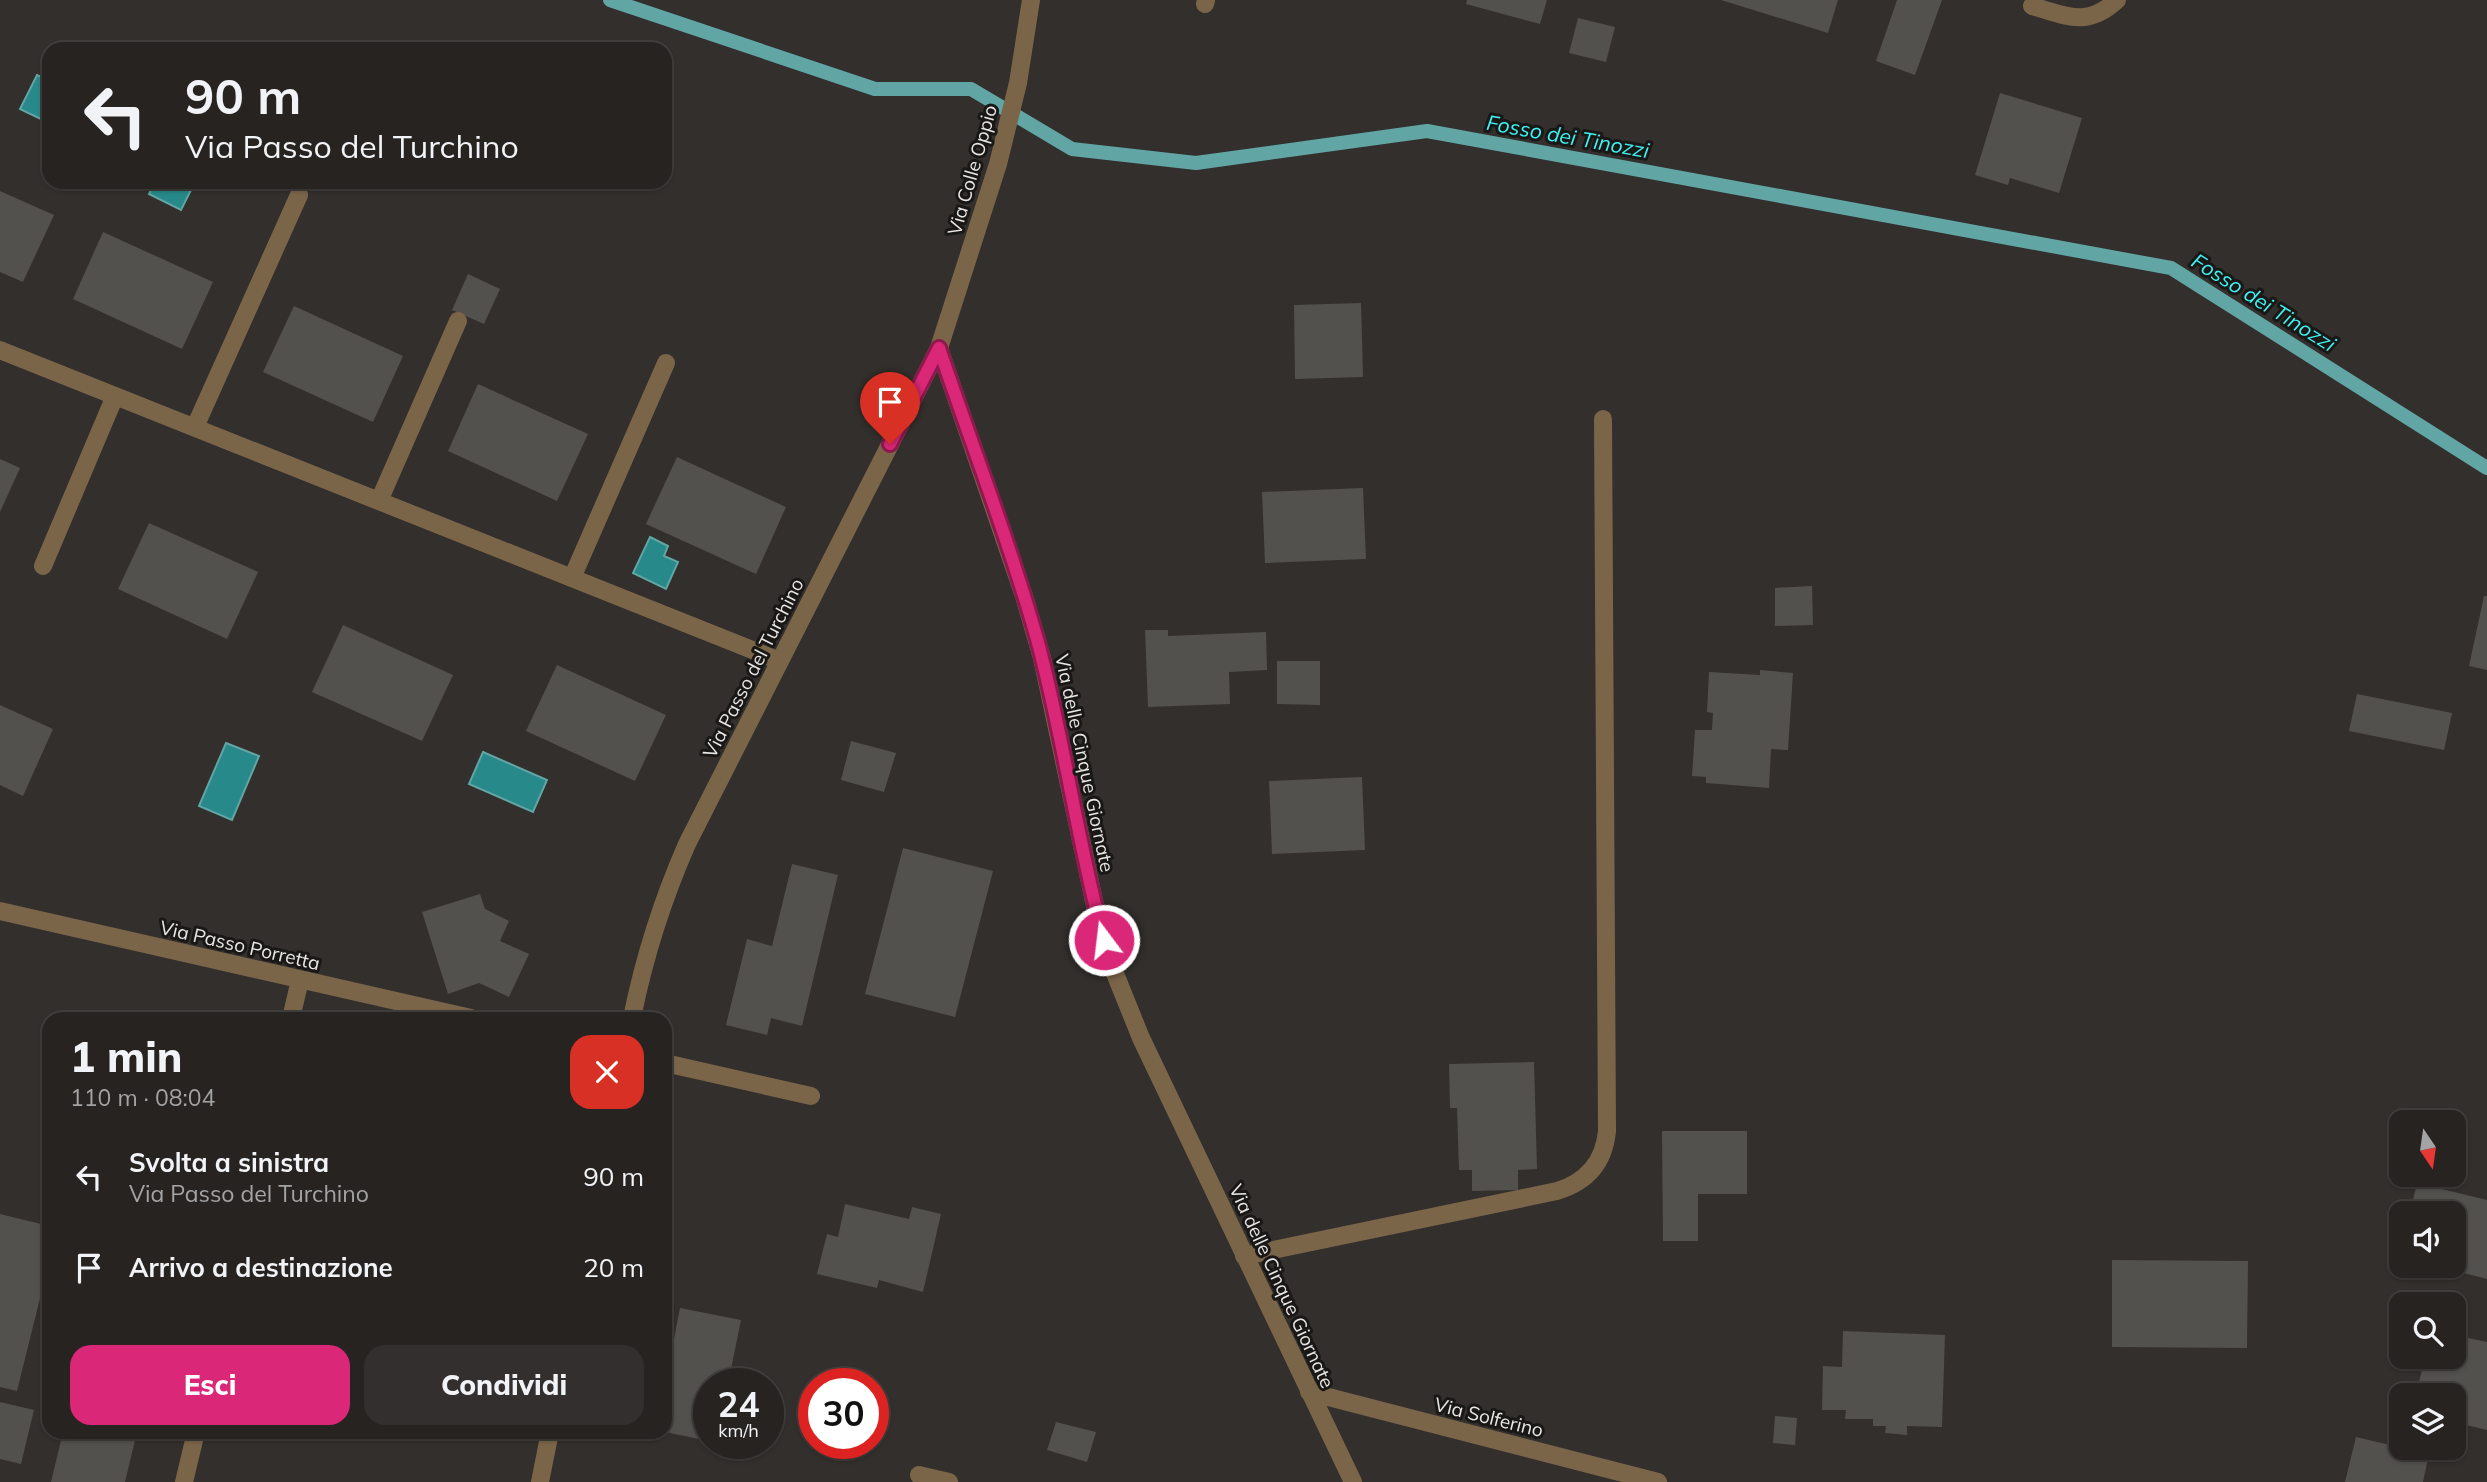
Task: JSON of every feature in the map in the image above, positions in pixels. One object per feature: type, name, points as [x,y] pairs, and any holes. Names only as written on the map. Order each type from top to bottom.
[{"type":"street","name":"Via Colle Oppio","points":[[939,348],[998,164],[1018,83],[1031,0]]},
{"type":"street","points":[[2032,6],[2085,19],[2097,15],[2117,0]]},
{"type":"street","points":[[195,428],[299,195]]},
{"type":"street","points":[[379,501],[458,321]]},
{"type":"street","name":"Via Passo del Turchino","points":[[633,1012],[645,960],[687,844],[939,348]]},
{"type":"street","name":"Via delle Cinque Giornate","points":[[939,348],[1037,638],[1090,889],[1111,966],[1141,1038],[1353,1482]]},
{"type":"street","points":[[0,350],[780,661]]},
{"type":"street","points":[[572,578],[666,363]]},
{"type":"street","points":[[43,566],[115,396]]},
{"type":"street","points":[[1244,1256],[1557,1191],[1588,1175],[1602,1156],[1607,1131],[1603,419]]},
{"type":"street","name":"Via Passo Porretta","points":[[0,911],[444,1012]]},
{"type":"street","points":[[292,1012],[300,980]]},
{"type":"street","points":[[672,1065],[811,1096]]},
{"type":"street","name":"Via Solferino","points":[[1309,1392],[1658,1482]]},
{"type":"street","points":[[184,1482],[194,1439]]},
{"type":"street","points":[[540,1482],[549,1439]]},
{"type":"street","points":[[919,1475],[949,1482]]},
{"type":"water","points":[[37,75],[42,78],[42,120],[20,109]]},
{"type":"water","points":[[152,189],[192,189],[181,210],[149,194]]},
{"type":"water","points":[[650,537],[668,546],[664,556],[678,562],[666,589],[633,573]]},
{"type":"water","points":[[226,743],[259,756],[232,820],[199,806]]},
{"type":"water","points":[[483,752],[547,780],[533,812],[469,784]]},
{"type":"building","points":[[1467,0],[1547,0],[1540,24],[1466,4]]},
{"type":"building","points":[[1721,0],[1838,0],[1828,33]]},
{"type":"building","points":[[1897,0],[1942,0],[1915,75],[1876,61]]},
{"type":"building","points":[[1578,18],[1615,27],[1606,62],[1569,53]]},
{"type":"building","points":[[2000,93],[2082,118],[2059,193],[2010,178],[2008,185],[1975,175]]},
{"type":"building","points":[[0,191],[54,215],[23,282],[0,272]]},
{"type":"building","points":[[103,232],[213,282],[182,349],[73,299]]},
{"type":"building","points":[[468,274],[500,289],[484,324],[452,310]]},
{"type":"building","points":[[1361,303],[1363,377],[1295,379],[1294,305]]},
{"type":"building","points":[[294,306],[403,356],[373,422],[263,372]]},
{"type":"building","points":[[478,384],[588,434],[557,501],[448,451]]},
{"type":"building","points":[[677,457],[786,507],[756,574],[646,524]]},
{"type":"building","points":[[0,459],[20,468],[0,512]]},
{"type":"building","points":[[1363,488],[1366,559],[1265,563],[1262,492]]},
{"type":"building","points":[[149,523],[258,572],[227,639],[118,589]]},
{"type":"building","points":[[1812,586],[1813,625],[1775,626],[1775,588]]},
{"type":"building","points":[[2484,596],[2487,596],[2487,670],[2469,666]]},
{"type":"building","points":[[343,625],[453,675],[422,741],[312,692]]},
{"type":"building","points":[[1145,630],[1168,630],[1168,636],[1266,632],[1267,670],[1229,672],[1230,704],[1148,707]]},
{"type":"building","points":[[1277,661],[1320,661],[1320,705],[1277,704]]},
{"type":"building","points":[[557,665],[666,715],[635,781],[526,731]]},
{"type":"building","points":[[1760,670],[1793,673],[1788,750],[1771,749],[1769,788],[1706,783],[1706,777],[1692,776],[1695,730],[1712,730],[1713,713],[1707,712],[1709,672],[1760,675]]},
{"type":"building","points":[[2357,694],[2452,713],[2444,750],[2349,731]]},
{"type":"building","points":[[0,705],[53,729],[23,796],[0,785]]},
{"type":"building","points":[[851,741],[896,753],[884,792],[841,780]]},
{"type":"building","points":[[1362,777],[1365,850],[1272,854],[1269,781]]},
{"type":"building","points":[[903,848],[993,871],[955,1017],[865,994]]},
{"type":"building","points":[[792,864],[838,875],[802,1026],[771,1018],[767,1035],[726,1025],[747,939],[772,946]]},
{"type":"building","points":[[480,894],[485,909],[509,921],[500,941],[529,954],[509,997],[479,983],[448,994],[422,912]]},
{"type":"building","points":[[1534,1062],[1537,1169],[1518,1170],[1518,1190],[1472,1191],[1472,1170],[1459,1170],[1457,1108],[1450,1108],[1449,1064]]},
{"type":"building","points":[[1662,1131],[1747,1131],[1747,1194],[1698,1194],[1698,1241],[1663,1241]]},
{"type":"building","points":[[2416,1187],[2433,1187],[2487,1200],[2487,1279],[2466,1274],[2466,1201],[2413,1201]]},
{"type":"building","points":[[845,1204],[909,1219],[912,1207],[941,1214],[923,1292],[879,1280],[877,1288],[817,1274],[827,1234],[838,1237]]},
{"type":"building","points":[[0,1214],[42,1224],[42,1290],[17,1391],[0,1387]]},
{"type":"building","points":[[2112,1260],[2248,1261],[2247,1348],[2112,1347]]},
{"type":"building","points":[[680,1308],[741,1320],[731,1368],[693,1368],[693,1438],[672,1433],[672,1349]]},
{"type":"building","points":[[1843,1331],[1945,1335],[1942,1427],[1907,1426],[1907,1435],[1885,1433],[1886,1426],[1873,1426],[1873,1419],[1845,1419],[1846,1410],[1822,1410],[1823,1366],[1842,1367]]},
{"type":"building","points":[[2466,1338],[2487,1342],[2487,1430],[2466,1425],[2466,1383],[2419,1383],[2422,1369],[2466,1369]]},
{"type":"building","points":[[0,1402],[34,1410],[21,1464],[0,1459]]},
{"type":"building","points":[[1775,1416],[1797,1418],[1795,1445],[1773,1443]]},
{"type":"building","points":[[1056,1422],[1096,1432],[1087,1462],[1047,1450]]},
{"type":"building","points":[[2356,1437],[2389,1445],[2389,1460],[2428,1460],[2423,1482],[2345,1482]]},
{"type":"building","points":[[61,1439],[135,1439],[125,1482],[51,1482]]},
{"type":"waterway","name":"Fosso dei Tinozzi","points":[[610,0],[875,89],[971,89],[1072,149],[1196,163],[1427,131],[2171,268],[2487,468]]},
{"type":"route","points":[[890,444],[939,348],[1037,638],[1090,889],[1104,940]]}]
